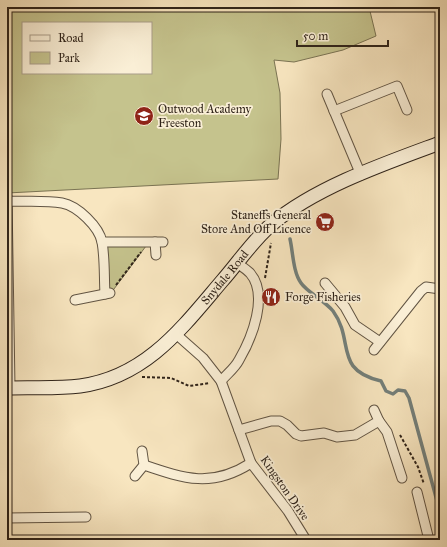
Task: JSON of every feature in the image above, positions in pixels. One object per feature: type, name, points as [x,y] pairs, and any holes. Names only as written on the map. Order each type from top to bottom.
[{"type":"street","points":[[334,111],[397,86],[407,110]]},
{"type":"street","points":[[327,94],[361,175]]},
{"type":"street","name":"Snydale Road","points":[[9,388],[80,386],[102,381],[125,373],[152,356],[177,334],[237,263],[271,226],[297,204],[361,175],[440,143]]},
{"type":"street","points":[[7,197],[9,388]]},
{"type":"street","points":[[7,202],[63,203],[74,209],[91,223],[99,233],[102,242],[108,294],[75,300]]},
{"type":"street","points":[[102,242],[156,242],[156,255]]},
{"type":"street","points":[[221,381],[239,361],[252,331],[259,305],[256,287],[250,273],[237,263]]},
{"type":"street","points":[[325,283],[345,307],[355,325],[380,342]]},
{"type":"street","points":[[374,350],[421,291],[426,287],[440,288]]},
{"type":"street","name":"Kingston Drive","points":[[177,334],[203,358],[221,381],[251,463],[288,511],[306,540]]},
{"type":"street","points":[[374,410],[387,432],[402,478]]},
{"type":"street","points":[[239,430],[271,421],[280,421],[287,425],[296,434],[301,436],[324,433],[337,437],[356,435],[379,420]]},
{"type":"street","points":[[135,476],[144,465],[142,451]]},
{"type":"street","points":[[144,465],[174,475],[188,478],[201,478],[226,476],[251,463]]},
{"type":"street","points":[[421,490],[429,540]]},
{"type":"street","points":[[7,518],[86,517]]},
{"type":"path","points":[[256,287],[265,281],[271,246],[271,226]]},
{"type":"path","points":[[108,294],[156,242]]},
{"type":"path","points":[[125,373],[140,377],[171,378],[189,386],[221,381]]},
{"type":"path","points":[[396,430],[418,467],[421,490]]},
{"type":"green space","name":"Outwood Academy Freeston","points":[[7,7],[369,7],[376,36],[343,50],[294,62],[274,60],[280,93],[281,139],[278,179],[7,193]]},
{"type":"green space","points":[[102,242],[149,242],[111,293],[105,294]]},
{"type":"waterway","points":[[290,239],[298,278],[304,286],[333,311],[343,333],[347,353],[356,370],[366,376],[381,381],[386,391],[393,394],[398,390],[405,391],[409,398],[440,512]]},
{"type":"place","name":"Outwood Academy Freeston","points":[[144,116]]},
{"type":"place","name":"Staneffs General Store And Off Licence","points":[[325,222]]},
{"type":"place","name":"Forge Fisheries","points":[[271,297]]}]
